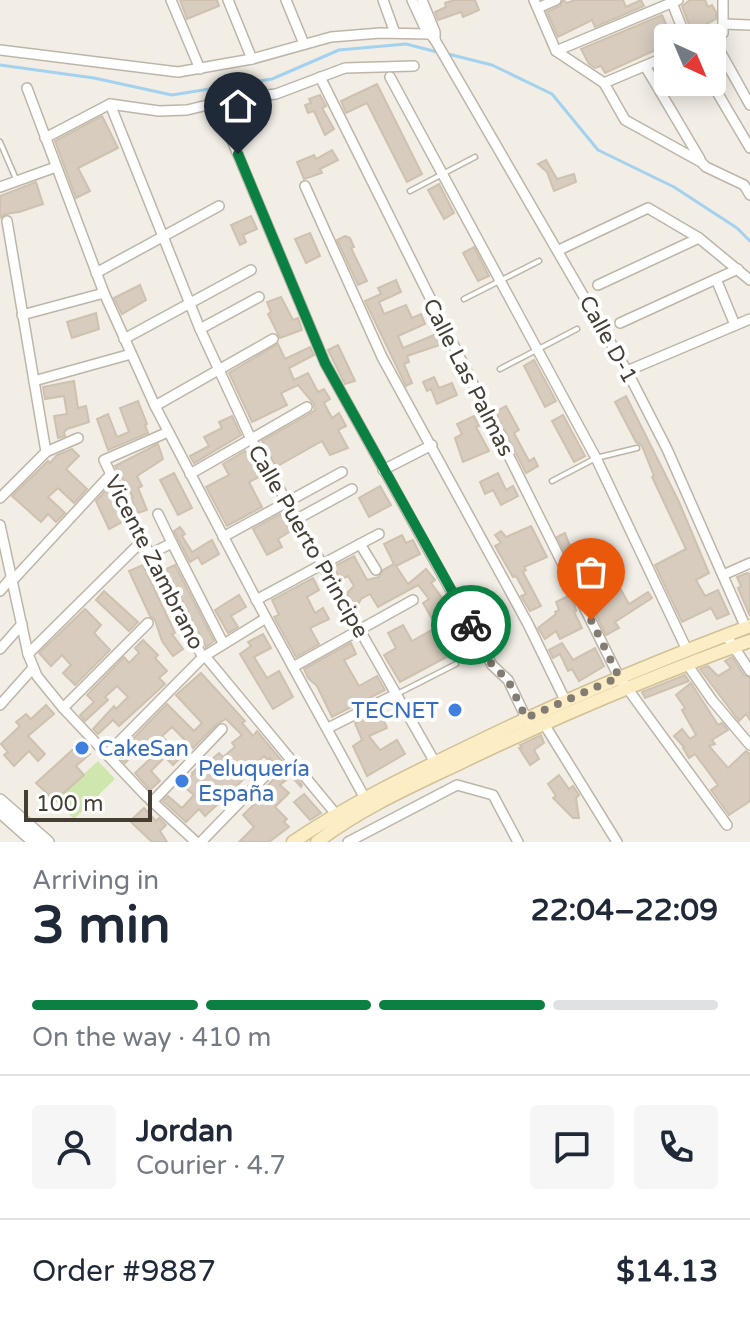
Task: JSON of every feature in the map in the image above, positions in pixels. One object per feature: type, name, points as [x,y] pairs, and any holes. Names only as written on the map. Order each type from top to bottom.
[{"type":"main road","points":[[534,724],[565,700],[687,657],[726,635],[749,627]]},
{"type":"main road","points":[[687,657],[750,641]]},
{"type":"main road","points":[[293,842],[438,767],[622,682]]},
{"type":"main road","points":[[317,842],[339,818]]},
{"type":"street","points":[[171,0],[200,69]]},
{"type":"street","points":[[228,0],[252,59]]},
{"type":"street","points":[[286,0],[304,44]]},
{"type":"street","points":[[383,0],[395,33]]},
{"type":"street","points":[[412,0],[432,37]]},
{"type":"street","points":[[556,0],[536,4],[556,51],[604,83],[625,120],[701,162]]},
{"type":"street","points":[[723,0],[723,24]]},
{"type":"street","points":[[426,1],[435,32],[432,37]]},
{"type":"street","points":[[556,51],[673,1],[681,24]]},
{"type":"street","points":[[726,24],[750,25]]},
{"type":"street","points":[[0,50],[167,72],[252,59],[331,37],[395,33],[432,37]]},
{"type":"street","name":"Calle D-1","points":[[432,37],[627,371],[667,449],[749,627]]},
{"type":"street","points":[[604,83],[654,62]]},
{"type":"street","points":[[726,64],[750,105]]},
{"type":"street","points":[[45,138],[110,104],[187,110],[216,102],[276,94],[358,67],[414,66]]},
{"type":"street","points":[[645,66],[701,162],[706,167],[747,183],[750,195]]},
{"type":"street","name":"Calle Las Palmas","points":[[320,77],[622,682],[727,825]]},
{"type":"street","points":[[390,77],[596,458],[687,657],[712,700],[750,745]]},
{"type":"street","points":[[27,88],[104,293],[155,406],[256,600],[368,802]]},
{"type":"street","points":[[719,96],[750,148]]},
{"type":"street","points":[[216,102],[325,363],[492,665],[508,680],[534,724],[617,842]]},
{"type":"street","name":"Calle Puerto Principe","points":[[110,104],[189,303],[251,439],[438,767]]},
{"type":"street","points":[[0,187],[56,167]]},
{"type":"street","points":[[305,186],[382,357],[528,624],[565,700]]},
{"type":"street","points":[[96,273],[219,206]]},
{"type":"street","points":[[559,250],[648,208],[699,238],[750,280]]},
{"type":"street","points":[[7,221],[46,452]]},
{"type":"street","points":[[598,285],[699,238]]},
{"type":"street","points":[[620,323],[738,269]]},
{"type":"street","points":[[124,339],[251,270]]},
{"type":"street","points":[[716,279],[735,325]]},
{"type":"street","points":[[22,315],[104,293]]},
{"type":"street","points":[[200,329],[259,297]]},
{"type":"street","points":[[627,371],[750,319]]},
{"type":"street","points":[[155,406],[273,339]]},
{"type":"street","points":[[34,381],[131,354]]},
{"type":"street","points":[[190,474],[307,407]]},
{"type":"street","name":"Vicente Zambrano","points":[[168,432],[104,460],[185,627],[204,657],[339,818]]},
{"type":"street","points":[[0,498],[46,452],[78,438]]},
{"type":"street","points":[[383,470],[432,445]]},
{"type":"street","points":[[223,537],[342,472]]},
{"type":"street","points":[[0,591],[111,474]]},
{"type":"street","points":[[297,519],[352,489]]},
{"type":"street","points":[[158,514],[223,643]]},
{"type":"street","points":[[0,528],[33,668],[63,708],[152,802],[198,842],[266,775]]},
{"type":"street","points":[[256,600],[379,534]]},
{"type":"street","points":[[28,654],[143,540]]},
{"type":"street","points":[[150,554],[172,543]]},
{"type":"street","points":[[360,544],[376,570]]},
{"type":"street","points":[[723,575],[750,563]]},
{"type":"street","points":[[293,667],[413,600]]},
{"type":"street","points":[[107,754],[204,657],[266,618]]},
{"type":"street","points":[[63,708],[148,623]]},
{"type":"street","points":[[0,649],[22,624]]},
{"type":"street","points":[[726,635],[750,671]]},
{"type":"street","points":[[0,705],[33,668]]},
{"type":"street","points":[[328,728],[396,694]]},
{"type":"street","points":[[152,802],[222,729]]},
{"type":"street","points":[[348,842],[457,785],[493,795],[518,842]]},
{"type":"street","points":[[0,800],[48,842]]},
{"type":"street","points":[[0,812],[34,842]]},
{"type":"lane","points":[[0,142],[17,181]]},
{"type":"lane","points":[[410,191],[475,157]]},
{"type":"lane","points":[[464,299],[539,261]]},
{"type":"lane","points":[[500,369],[577,329]]},
{"type":"lane","points":[[552,481],[596,458],[637,448]]},
{"type":"lane","points":[[396,694],[456,664]]},
{"type":"green space","points":[[98,761],[115,779],[74,819],[55,801]]},
{"type":"building","points":[[180,0],[217,0],[219,6],[187,19]]},
{"type":"building","points":[[454,0],[475,0],[479,10],[463,17],[461,12],[438,20],[435,12]]},
{"type":"building","points":[[563,0],[567,3],[575,0],[623,0],[626,7],[641,0],[644,6],[595,27],[592,20],[558,37],[547,12],[560,6]]},
{"type":"building","points":[[690,0],[705,0],[708,7],[712,5],[716,19],[707,24],[689,24],[682,6]]},
{"type":"building","points":[[662,15],[666,24],[654,24],[654,51],[605,73],[601,66],[595,68],[589,64],[581,49]]},
{"type":"building","points":[[377,84],[422,174],[407,182],[367,103],[346,113],[341,101]]},
{"type":"building","points":[[320,95],[326,106],[322,108],[334,129],[325,135],[314,111],[308,113],[305,105],[311,103],[309,99]]},
{"type":"building","points":[[102,116],[118,148],[78,168],[90,191],[76,198],[55,141]]},
{"type":"building","points":[[332,150],[338,160],[320,169],[322,173],[304,179],[297,162],[314,155],[316,159]]},
{"type":"building","points":[[546,160],[557,179],[574,174],[576,182],[554,191],[547,172],[538,164]]},
{"type":"building","points":[[36,182],[43,204],[0,218],[0,196]]},
{"type":"building","points":[[439,184],[454,213],[444,219],[428,190]]},
{"type":"building","points":[[251,216],[257,229],[243,235],[246,242],[240,245],[231,225]]},
{"type":"building","points":[[310,233],[320,256],[306,263],[295,239]]},
{"type":"building","points":[[345,236],[350,238],[354,247],[351,248],[367,281],[358,285],[337,240]]},
{"type":"building","points":[[474,247],[489,276],[478,281],[463,253]]},
{"type":"building","points":[[396,280],[401,292],[379,302],[384,314],[406,305],[412,318],[421,314],[425,324],[398,336],[403,348],[436,334],[440,345],[407,356],[409,362],[404,364],[412,383],[406,386],[365,301],[381,294],[378,288]]},
{"type":"building","points":[[140,285],[146,300],[122,314],[114,298]]},
{"type":"building","points":[[281,297],[293,320],[298,318],[302,330],[280,338],[268,314],[271,312],[267,302]]},
{"type":"building","points":[[96,313],[99,329],[72,338],[67,322]]},
{"type":"building","points":[[278,344],[285,359],[310,347],[314,355],[289,368],[294,380],[308,373],[318,392],[324,389],[330,399],[324,403],[332,418],[339,413],[346,426],[338,430],[348,448],[330,455],[322,441],[276,467],[262,441],[311,413],[315,410],[314,404],[298,385],[281,393],[287,405],[252,422],[229,373]]},
{"type":"building","points":[[338,345],[355,381],[345,384],[328,350]]},
{"type":"building","points":[[534,360],[556,401],[545,407],[524,366]]},
{"type":"building","points":[[434,377],[439,388],[452,383],[457,395],[437,404],[431,389],[427,391],[423,382]]},
{"type":"building","points":[[74,381],[78,408],[86,406],[89,422],[67,429],[65,436],[58,438],[54,416],[67,414],[64,396],[45,399],[43,387]]},
{"type":"building","points":[[626,396],[679,502],[709,573],[696,580],[705,596],[718,590],[729,614],[717,619],[711,608],[682,622],[655,565],[686,549],[652,477],[642,446],[636,442],[615,402]]},
{"type":"building","points":[[138,401],[148,433],[108,450],[97,419],[108,414],[117,437],[129,432],[120,408]]},
{"type":"building","points":[[506,406],[519,430],[514,433],[529,461],[534,458],[538,466],[526,473],[495,412]]},
{"type":"building","points":[[563,415],[585,456],[574,462],[552,421]]},
{"type":"building","points":[[232,416],[241,435],[194,463],[190,456],[209,446],[204,437],[222,428],[219,422]]},
{"type":"building","points":[[474,416],[479,426],[476,427],[489,451],[463,462],[455,438],[462,434],[457,424]]},
{"type":"building","points":[[158,444],[163,459],[137,476],[142,486],[138,488],[147,510],[138,513],[133,497],[115,466]]},
{"type":"building","points":[[72,449],[79,456],[66,469],[87,489],[74,503],[58,488],[48,497],[65,513],[56,522],[48,514],[41,522],[12,496],[48,461],[50,463],[57,455]]},
{"type":"building","points":[[245,451],[259,477],[249,482],[262,507],[227,526],[206,487],[229,475],[223,464]]},
{"type":"building","points":[[174,473],[192,508],[178,515],[160,480]]},
{"type":"building","points":[[498,473],[506,490],[513,486],[518,496],[501,505],[493,490],[485,494],[480,482]]},
{"type":"building","points":[[380,486],[391,505],[369,517],[359,498]]},
{"type":"building","points":[[108,488],[124,521],[109,529],[96,501]]},
{"type":"building","points":[[280,514],[291,531],[278,539],[282,547],[267,555],[253,529]]},
{"type":"building","points":[[531,526],[547,557],[524,567],[526,570],[523,572],[541,606],[530,611],[521,596],[526,594],[495,546],[501,543],[495,535],[501,531],[506,537]]},
{"type":"building","points":[[180,527],[192,552],[212,540],[219,554],[202,564],[198,557],[190,562],[174,531]]},
{"type":"building","points":[[565,533],[573,554],[579,551],[585,562],[600,553],[629,604],[648,592],[652,598],[615,622],[619,628],[606,635],[584,589],[603,580],[596,569],[578,578],[557,537]]},
{"type":"building","points":[[402,535],[406,543],[413,540],[420,554],[396,566],[408,584],[426,569],[435,580],[431,583],[448,606],[441,610],[455,633],[446,639],[454,653],[400,682],[384,655],[396,648],[388,633],[403,625],[412,641],[437,627],[423,603],[429,599],[418,585],[378,607],[370,594],[361,599],[356,608],[347,593],[354,586],[348,576],[340,580],[333,567],[354,556],[367,580],[379,577],[383,570],[394,564],[384,544]]},
{"type":"building","points":[[143,565],[175,633],[172,634],[183,649],[173,656],[162,641],[155,620],[150,616],[129,571]]},
{"type":"building","points":[[175,565],[214,641],[206,647],[166,569]]},
{"type":"building","points":[[750,574],[750,616],[738,588],[741,586],[737,577]]},
{"type":"building","points":[[313,578],[319,590],[307,597],[315,613],[323,608],[329,619],[310,628],[319,644],[296,657],[274,617],[279,615],[272,600]]},
{"type":"building","points":[[104,591],[138,622],[129,631],[96,600]]},
{"type":"building","points":[[239,595],[246,607],[231,616],[238,627],[228,633],[215,610]]},
{"type":"building","points":[[570,595],[582,628],[560,639],[556,631],[545,639],[538,628],[559,610],[556,602]]},
{"type":"building","points":[[85,609],[101,625],[94,633],[110,650],[75,685],[63,673],[71,665],[62,655],[51,666],[39,653]]},
{"type":"building","points":[[263,634],[271,648],[254,657],[267,678],[279,671],[293,697],[273,709],[240,654],[251,646],[248,642]]},
{"type":"building","points":[[143,640],[158,655],[155,658],[167,671],[159,678],[165,684],[119,726],[113,720],[98,734],[93,729],[114,706],[116,709],[128,697],[117,686],[105,697],[108,700],[85,721],[80,715],[94,702],[87,695],[124,657],[129,663],[139,653],[135,648]]},
{"type":"building","points":[[351,643],[356,654],[344,660],[359,686],[377,676],[385,690],[332,717],[317,686],[304,669]]},
{"type":"building","points":[[562,643],[573,660],[595,648],[604,666],[579,681],[572,669],[568,671],[560,654],[553,658],[549,650]]},
{"type":"building","points":[[732,657],[744,675],[750,678],[750,720],[746,714],[739,721],[700,669],[708,666],[718,676],[731,668],[725,661]]},
{"type":"building","points":[[201,673],[245,721],[242,723],[253,736],[257,731],[302,785],[291,776],[280,785],[289,793],[275,807],[287,819],[284,822],[289,827],[269,842],[239,842],[254,827],[243,815],[267,792],[264,789],[280,773],[270,758],[268,760],[264,756],[248,770],[250,772],[205,816],[199,809],[186,822],[163,801],[168,796],[182,808],[194,795],[183,786],[192,773],[209,757],[211,760],[219,753],[223,757],[235,747],[232,743],[242,735],[226,719],[193,748],[172,727],[162,736],[180,758],[173,765],[165,757],[151,771],[160,781],[150,790],[135,773],[150,759],[139,748],[125,763],[117,755],[167,704],[194,731],[202,723],[176,695]]},
{"type":"building","points":[[685,675],[689,681],[645,698],[642,692]]},
{"type":"building","points":[[691,683],[718,725],[722,723],[728,730],[712,740],[715,744],[709,746],[728,768],[746,751],[750,754],[750,801],[729,815],[711,790],[718,785],[695,754],[689,758],[674,736],[682,729],[690,739],[696,735],[676,695]]},
{"type":"building","points":[[46,705],[54,714],[28,736],[45,754],[38,761],[29,751],[14,766],[4,755],[8,752],[1,744],[20,726],[16,722],[26,714],[31,719]]},
{"type":"building","points":[[380,711],[387,728],[369,736],[380,750],[397,740],[405,754],[367,776],[353,746],[362,740],[355,723]]},
{"type":"building","points":[[541,735],[544,743],[534,750],[539,759],[530,765],[520,745]]},
{"type":"building","points":[[80,743],[90,754],[76,766],[84,775],[55,801],[36,783]]},
{"type":"building","points":[[559,775],[569,789],[573,786],[579,795],[576,798],[579,818],[573,818],[553,798],[556,796],[548,784]]},
{"type":"building","points":[[304,794],[321,813],[310,820],[294,802]]},
{"type":"building","points":[[144,808],[156,821],[159,818],[166,825],[160,831],[167,842],[152,842],[130,821]]},
{"type":"waterway","points":[[0,65],[94,78],[172,95],[272,79],[339,50],[406,44],[437,52]]},
{"type":"waterway","points":[[448,54],[492,65],[552,94],[598,150],[674,187],[737,228],[750,241]]},
{"type":"way so far","points":[[471,625],[492,665],[508,680],[526,718],[619,677],[591,620]]},
{"type":"place","name":"TECNET","points":[[455,710]]},
{"type":"place","name":"CakeSan","points":[[82,748]]},
{"type":"place","name":"Peluquería España","points":[[182,781]]},
{"type":"route","points":[[238,154],[325,363],[471,625]]}]
